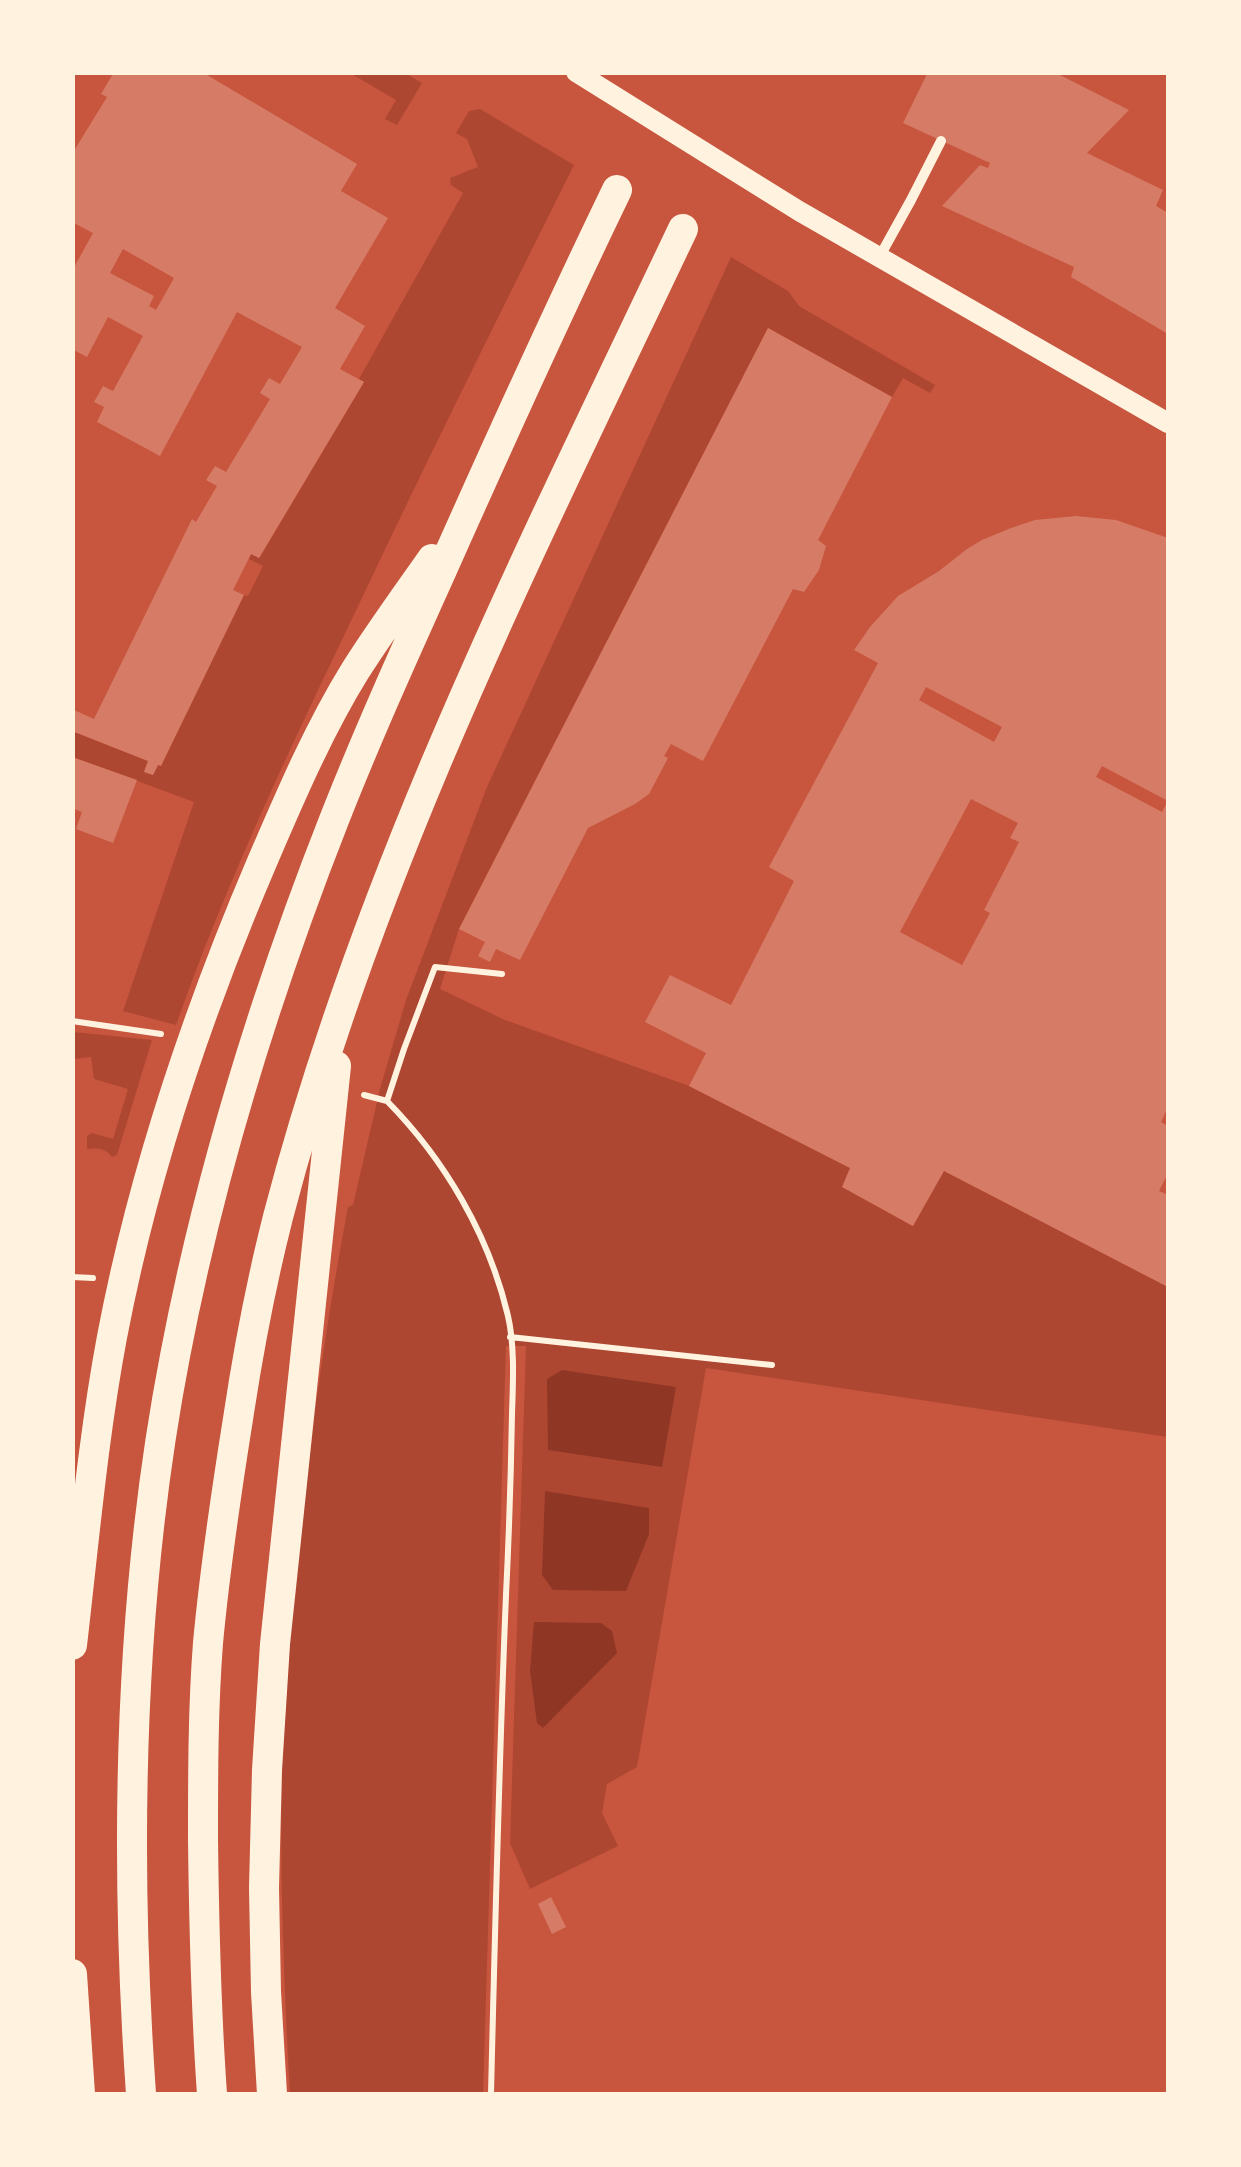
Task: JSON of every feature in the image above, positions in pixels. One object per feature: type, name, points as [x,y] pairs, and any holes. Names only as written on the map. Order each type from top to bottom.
[{"type":"highway","points":[[141,2094],[132,1901],[132,1771],[138,1648],[151,1503],[174,1357],[208,1203],[252,1048],[334,821],[380,708],[553,322],[617,190]]},
{"type":"highway","points":[[212,2094],[204,1897],[203,1764],[208,1646],[223,1510],[246,1363],[278,1220],[319,1076],[403,839],[545,519],[683,229]]},
{"type":"highway","points":[[72,1645],[112,1338],[143,1202],[182,1069],[230,938],[300,774],[354,673],[476,494]]},
{"type":"highway","points":[[272,2094],[264,1888],[274,1644],[342,1008]]},
{"type":"highway","points":[[72,1974],[80,2094]]},
{"type":"main road","points":[[576,72],[800,211],[1168,423]]},
{"type":"street","points":[[880,256],[941,141]]},
{"type":"path","points":[[491,2094],[500,1725],[512,1464],[513,1378],[508,1318],[491,1259],[469,1210],[412,1126],[382,1100],[435,967],[502,974]]},
{"type":"path","points":[[72,1021],[162,1034]]},
{"type":"path","points":[[72,1278],[94,1278]]},
{"type":"path","points":[[510,1337],[772,1365]]},
{"type":"shaded area","points":[[350,73],[405,73],[422,83],[397,125],[385,119],[396,100]]},
{"type":"shaded area","points":[[480,109],[574,165],[280,771],[176,1025],[123,1011],[194,802],[73,757],[72,731],[148,761],[144,771],[153,775],[243,595],[248,596],[263,566],[249,559],[251,554],[260,557],[364,382],[359,379],[463,193],[451,185],[450,178],[478,167],[467,139],[456,133],[469,111]]},
{"type":"shaded area","points":[[731,257],[788,291],[799,306],[935,385],[930,393],[903,378],[892,397],[768,328],[459,929],[440,989],[505,1020],[689,1086],[850,1168],[843,1187],[912,1226],[944,1171],[1168,1287],[1168,1437],[706,1368],[637,1767],[607,1784],[602,1813],[618,1846],[530,1889],[510,1843],[526,1346],[506,1346],[483,2094],[290,2094],[282,1881],[286,1668],[313,1424],[348,1207],[353,1205],[406,1000],[487,787]]},
{"type":"shaded area","points":[[73,1032],[152,1040],[117,1155],[112,1157],[101,1149],[87,1149],[87,1136],[92,1133],[113,1139],[128,1089],[94,1079],[91,1057],[73,1059]]},
{"type":"shaded area","points":[[562,1370],[676,1387],[662,1467],[548,1450],[547,1379]]},
{"type":"shaded area","points":[[545,1491],[649,1508],[649,1534],[626,1591],[553,1590],[542,1575]]},
{"type":"shaded area","points":[[534,1622],[601,1623],[612,1631],[617,1653],[543,1728],[537,1723],[530,1671]]},
{"type":"building","points":[[114,72],[202,72],[357,164],[341,191],[388,218],[335,308],[365,326],[340,369],[364,382],[259,558],[251,554],[233,590],[244,595],[161,766],[153,775],[144,772],[148,761],[72,731],[72,709],[94,719],[192,519],[196,522],[217,486],[206,480],[215,466],[226,472],[270,399],[260,393],[269,378],[280,384],[302,347],[237,312],[160,456],[97,422],[104,407],[94,402],[103,386],[113,391],[143,336],[108,317],[87,357],[72,349],[72,271],[93,233],[72,222],[72,154],[107,97],[101,94]],"holes":[[[123,249],[174,278],[156,310],[149,306],[154,296],[110,273]]]},
{"type":"building","points":[[928,72],[1054,72],[1129,110],[1087,153],[1163,190],[1156,206],[1168,213],[1168,334],[1071,277],[1074,267],[942,206],[980,165],[988,168],[990,163],[903,123]]},
{"type":"building","points":[[768,328],[892,397],[818,540],[826,546],[819,570],[804,592],[793,589],[703,761],[671,744],[649,794],[588,828],[520,960],[496,949],[490,962],[478,956],[485,942],[459,929]]},
{"type":"building","points":[[1076,516],[1116,520],[1168,538],[1168,801],[1168,1107],[1161,1122],[1168,1126],[1168,1173],[1159,1191],[1168,1195],[1168,1287],[944,1171],[913,1226],[842,1187],[850,1168],[689,1086],[706,1053],[645,1022],[670,975],[731,1005],[794,881],[769,867],[878,663],[854,650],[870,627],[898,596],[967,549],[1035,520]],"holes":[[[926,687],[1002,727],[994,742],[919,700]],[[1102,766],[1168,801],[1162,812],[1096,777]],[[971,799],[1018,823],[1010,838],[1019,842],[984,910],[990,913],[962,965],[900,932]]]},
{"type":"building","points":[[72,757],[137,780],[113,843],[76,829],[82,812],[72,808]]},
{"type":"building","points":[[551,1897],[566,1927],[552,1934],[538,1904]]}]
